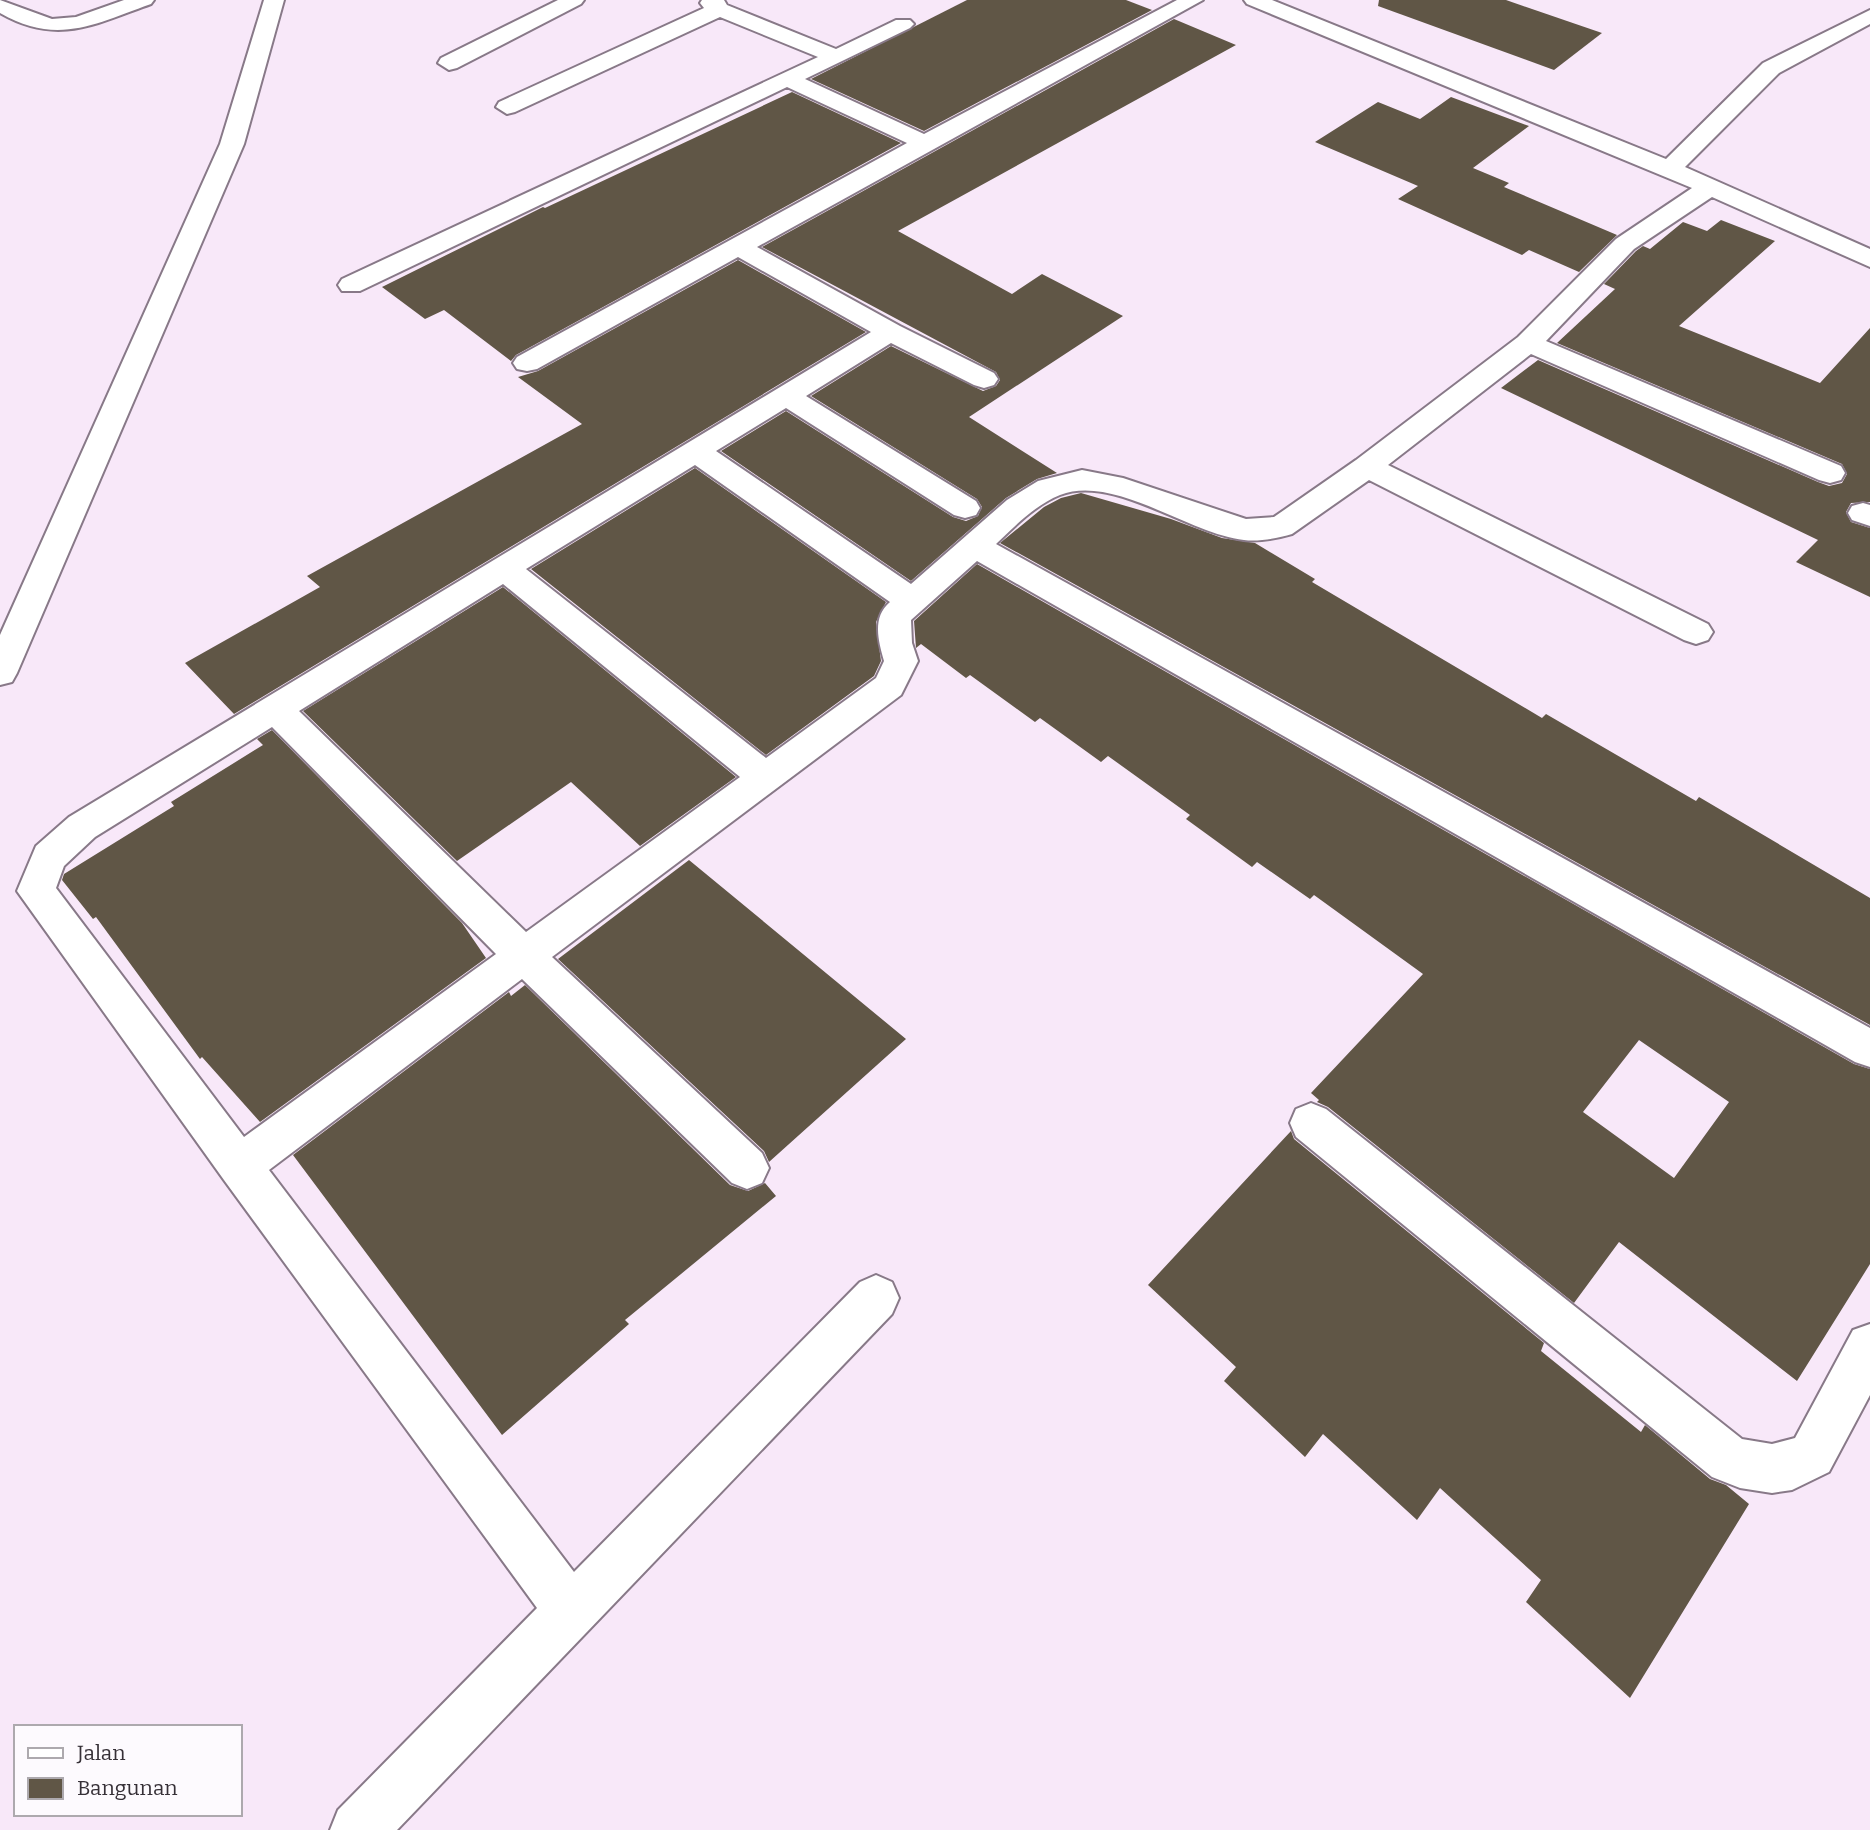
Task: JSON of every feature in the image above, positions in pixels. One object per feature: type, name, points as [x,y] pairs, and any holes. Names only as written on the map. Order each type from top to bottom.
[{"type":"street","points":[[0,5],[38,24],[51,26],[71,24],[144,0]]},
{"type":"street","points":[[0,673],[232,145],[274,0]]},
{"type":"street","points":[[449,63],[574,0]]},
{"type":"street","points":[[527,363],[925,143],[1193,0]]},
{"type":"street","points":[[1254,0],[1670,169],[1870,259]]},
{"type":"street","points":[[507,107],[712,3],[837,57]]},
{"type":"street","points":[[1670,169],[1771,68],[1870,16]]},
{"type":"street","points":[[351,285],[903,24]]},
{"type":"street","points":[[787,79],[925,143]]},
{"type":"street","points":[[239,1166],[889,686],[901,661],[895,643],[895,616],[1018,507],[1049,488],[1082,480],[1112,485],[1245,530],[1281,527],[1367,467],[1528,343],[1625,244],[1710,187]]},
{"type":"street","points":[[738,247],[890,332],[984,379]]},
{"type":"street","points":[[571,1611],[36,891],[49,857],[82,827],[506,570],[890,332]]},
{"type":"street","points":[[1528,343],[1830,473]]},
{"type":"street","points":[[786,396],[965,508]]},
{"type":"street","points":[[697,452],[911,600]]},
{"type":"street","points":[[1367,467],[1696,632]]},
{"type":"street","points":[[974,545],[1870,1049]]},
{"type":"street","points":[[506,570],[764,776]]},
{"type":"street","points":[[276,710],[523,955],[747,1168]]},
{"type":"street","points":[[1311,1122],[1730,1460],[1754,1469],[1778,1469],[1800,1464],[1812,1455],[1870,1347]]},
{"type":"street","points":[[358,1830],[876,1298]]},
{"type":"building","points":[[967,0],[1126,0],[1152,10],[924,131],[811,79]]},
{"type":"building","points":[[1379,0],[1506,0],[1602,33],[1554,70],[1378,6]]},
{"type":"building","points":[[1174,19],[1236,45],[898,231],[1012,294],[1042,274],[1123,316],[969,417],[1057,473],[1037,479],[1006,498],[911,581],[721,451],[786,411],[953,517],[966,521],[978,516],[982,507],[977,499],[811,396],[891,346],[983,391],[996,386],[1000,380],[996,372],[762,247]]},
{"type":"building","points":[[792,92],[901,143],[516,355],[511,361],[444,310],[425,319],[382,287],[543,207]]},
{"type":"building","points":[[1451,97],[1529,126],[1473,168],[1509,183],[1504,187],[1617,235],[1579,272],[1529,250],[1522,255],[1398,199],[1418,186],[1315,142],[1378,102],[1420,119]]},
{"type":"building","points":[[1721,220],[1775,241],[1679,326],[1820,383],[1870,328],[1870,502],[1851,503],[1846,512],[1851,522],[1870,528],[1870,597],[1796,562],[1818,540],[1501,388],[1538,360],[1818,482],[1829,486],[1842,483],[1847,474],[1842,464],[1557,343],[1615,289],[1604,284],[1636,251],[1643,246],[1650,249],[1683,222],[1707,231]]},
{"type":"building","points":[[738,260],[866,332],[234,714],[185,663],[320,587],[307,576],[582,424],[518,377],[538,371]]},
{"type":"building","points":[[695,468],[886,602],[876,622],[881,661],[874,676],[766,755],[531,569]]},
{"type":"building","points":[[1081,493],[1171,519],[1222,538],[1255,543],[1315,579],[1312,582],[1542,718],[1546,714],[1696,801],[1699,797],[1870,898],[1870,1025],[1000,543],[1044,507],[1061,498]]},
{"type":"building","points":[[977,564],[1854,1064],[1870,1069],[1870,1264],[1797,1381],[1619,1242],[1574,1303],[1328,1107],[1317,1102],[1319,1100],[1311,1093],[1423,974],[1314,895],[1310,899],[1257,862],[1252,867],[1186,819],[1190,815],[1108,756],[1101,762],[1040,718],[1035,722],[970,675],[966,678],[921,644],[916,648],[914,621]],"holes":[[[1639,1040],[1729,1102],[1674,1178],[1583,1112]]]},
{"type":"building","points":[[503,587],[736,777],[640,846],[571,782],[457,861],[303,711]]},
{"type":"building","points":[[272,730],[462,923],[486,958],[260,1122],[202,1057],[200,1059],[96,917],[93,919],[62,880],[64,874],[174,806],[171,802],[263,745],[257,739]]},
{"type":"building","points":[[689,860],[906,1039],[769,1162],[764,1151],[558,959]]},
{"type":"building","points":[[525,985],[730,1185],[748,1191],[765,1183],[776,1196],[625,1320],[629,1324],[502,1435],[293,1155],[509,992],[511,996]]},
{"type":"building","points":[[1291,1131],[1294,1139],[1544,1343],[1541,1351],[1641,1432],[1645,1425],[1710,1479],[1726,1485],[1749,1504],[1630,1698],[1526,1602],[1541,1580],[1440,1488],[1417,1520],[1323,1434],[1305,1457],[1224,1381],[1236,1367],[1148,1285]]}]
